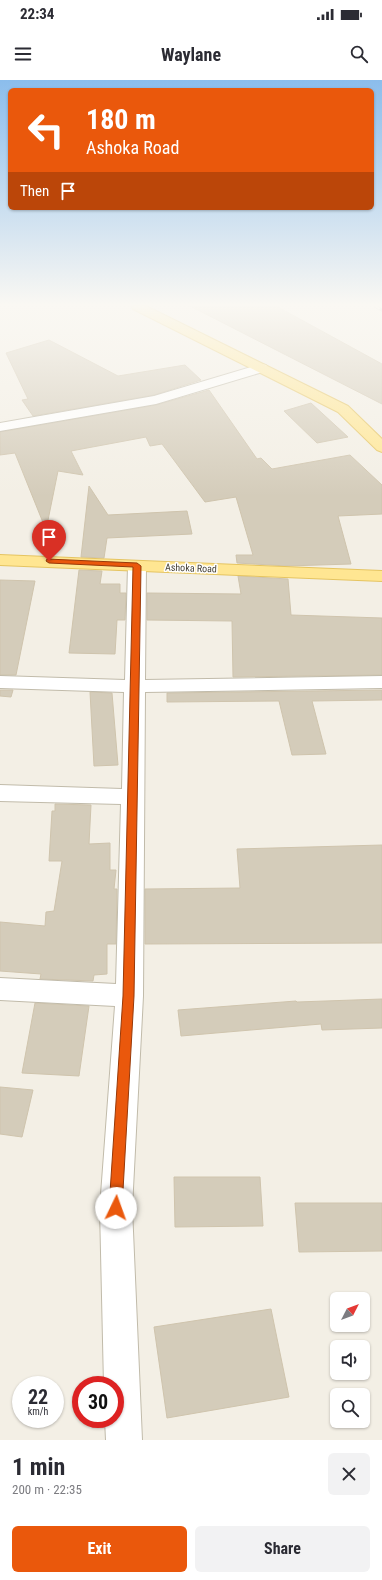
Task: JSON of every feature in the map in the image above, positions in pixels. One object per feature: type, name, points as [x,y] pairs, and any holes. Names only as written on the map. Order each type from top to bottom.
[{"type":"main road","points":[[264,369],[343,409],[382,447]]},
{"type":"main road","name":"Ashoka Road","points":[[0,560],[328,572],[382,576]]},
{"type":"street","points":[[0,427],[156,400],[256,369]]},
{"type":"street","points":[[124,1440],[116,1208],[129,996],[137,566]]},
{"type":"street","points":[[0,682],[134,686],[382,682]]},
{"type":"street","points":[[0,792],[133,797]]},
{"type":"street","points":[[0,989],[129,996]]},
{"type":"building","points":[[14,369],[105,369],[118,376],[158,369],[190,369],[201,380],[154,395],[33,416],[22,400],[28,399]]},
{"type":"building","points":[[314,369],[382,369],[382,404]]},
{"type":"building","points":[[209,390],[257,459],[261,458],[272,469],[350,455],[382,485],[382,514],[338,516],[351,564],[287,566],[237,563],[236,555],[253,555],[236,497],[205,502],[162,444],[150,446],[146,437],[71,451],[83,475],[58,471],[46,530],[15,453],[0,455],[0,432],[156,405]]},
{"type":"building","points":[[311,403],[348,437],[317,443],[284,411]]},
{"type":"building","points":[[89,486],[108,515],[187,511],[192,534],[107,538],[104,558],[81,557]]},
{"type":"building","points":[[79,570],[102,571],[100,584],[120,584],[120,593],[126,593],[125,620],[117,620],[115,654],[69,653]]},
{"type":"building","points":[[238,576],[288,579],[291,615],[382,618],[382,675],[233,677],[232,621],[147,620],[147,593],[241,594]]},
{"type":"building","points":[[0,580],[35,581],[16,675],[0,675]]},
{"type":"building","points":[[0,690],[13,690],[11,697],[0,696]]},
{"type":"building","points":[[382,690],[382,700],[312,701],[326,754],[292,755],[279,701],[167,702],[167,693]]},
{"type":"building","points":[[90,692],[112,693],[118,765],[94,766]]},
{"type":"building","points":[[55,804],[91,805],[89,844],[110,843],[110,870],[116,870],[114,889],[117,889],[116,944],[107,944],[107,974],[94,975],[93,981],[40,979],[41,974],[0,971],[0,922],[45,926],[46,912],[54,911],[62,861],[49,861],[52,811],[55,811]]},
{"type":"building","points":[[382,845],[382,943],[145,944],[145,889],[240,888],[237,849]]},
{"type":"building","points":[[382,999],[382,1028],[322,1030],[321,1024],[181,1036],[178,1010],[296,1001]]},
{"type":"building","points":[[35,1003],[89,1006],[79,1076],[22,1073]]},
{"type":"building","points":[[0,1087],[33,1090],[22,1137],[0,1134]]},
{"type":"building","points":[[174,1177],[260,1177],[263,1226],[175,1227]]},
{"type":"building","points":[[295,1203],[382,1203],[382,1251],[299,1252]]},
{"type":"building","points":[[271,1309],[289,1397],[167,1418],[154,1327]]},
{"type":"route","points":[[49,561],[137,566],[129,996],[116,1208]]}]
